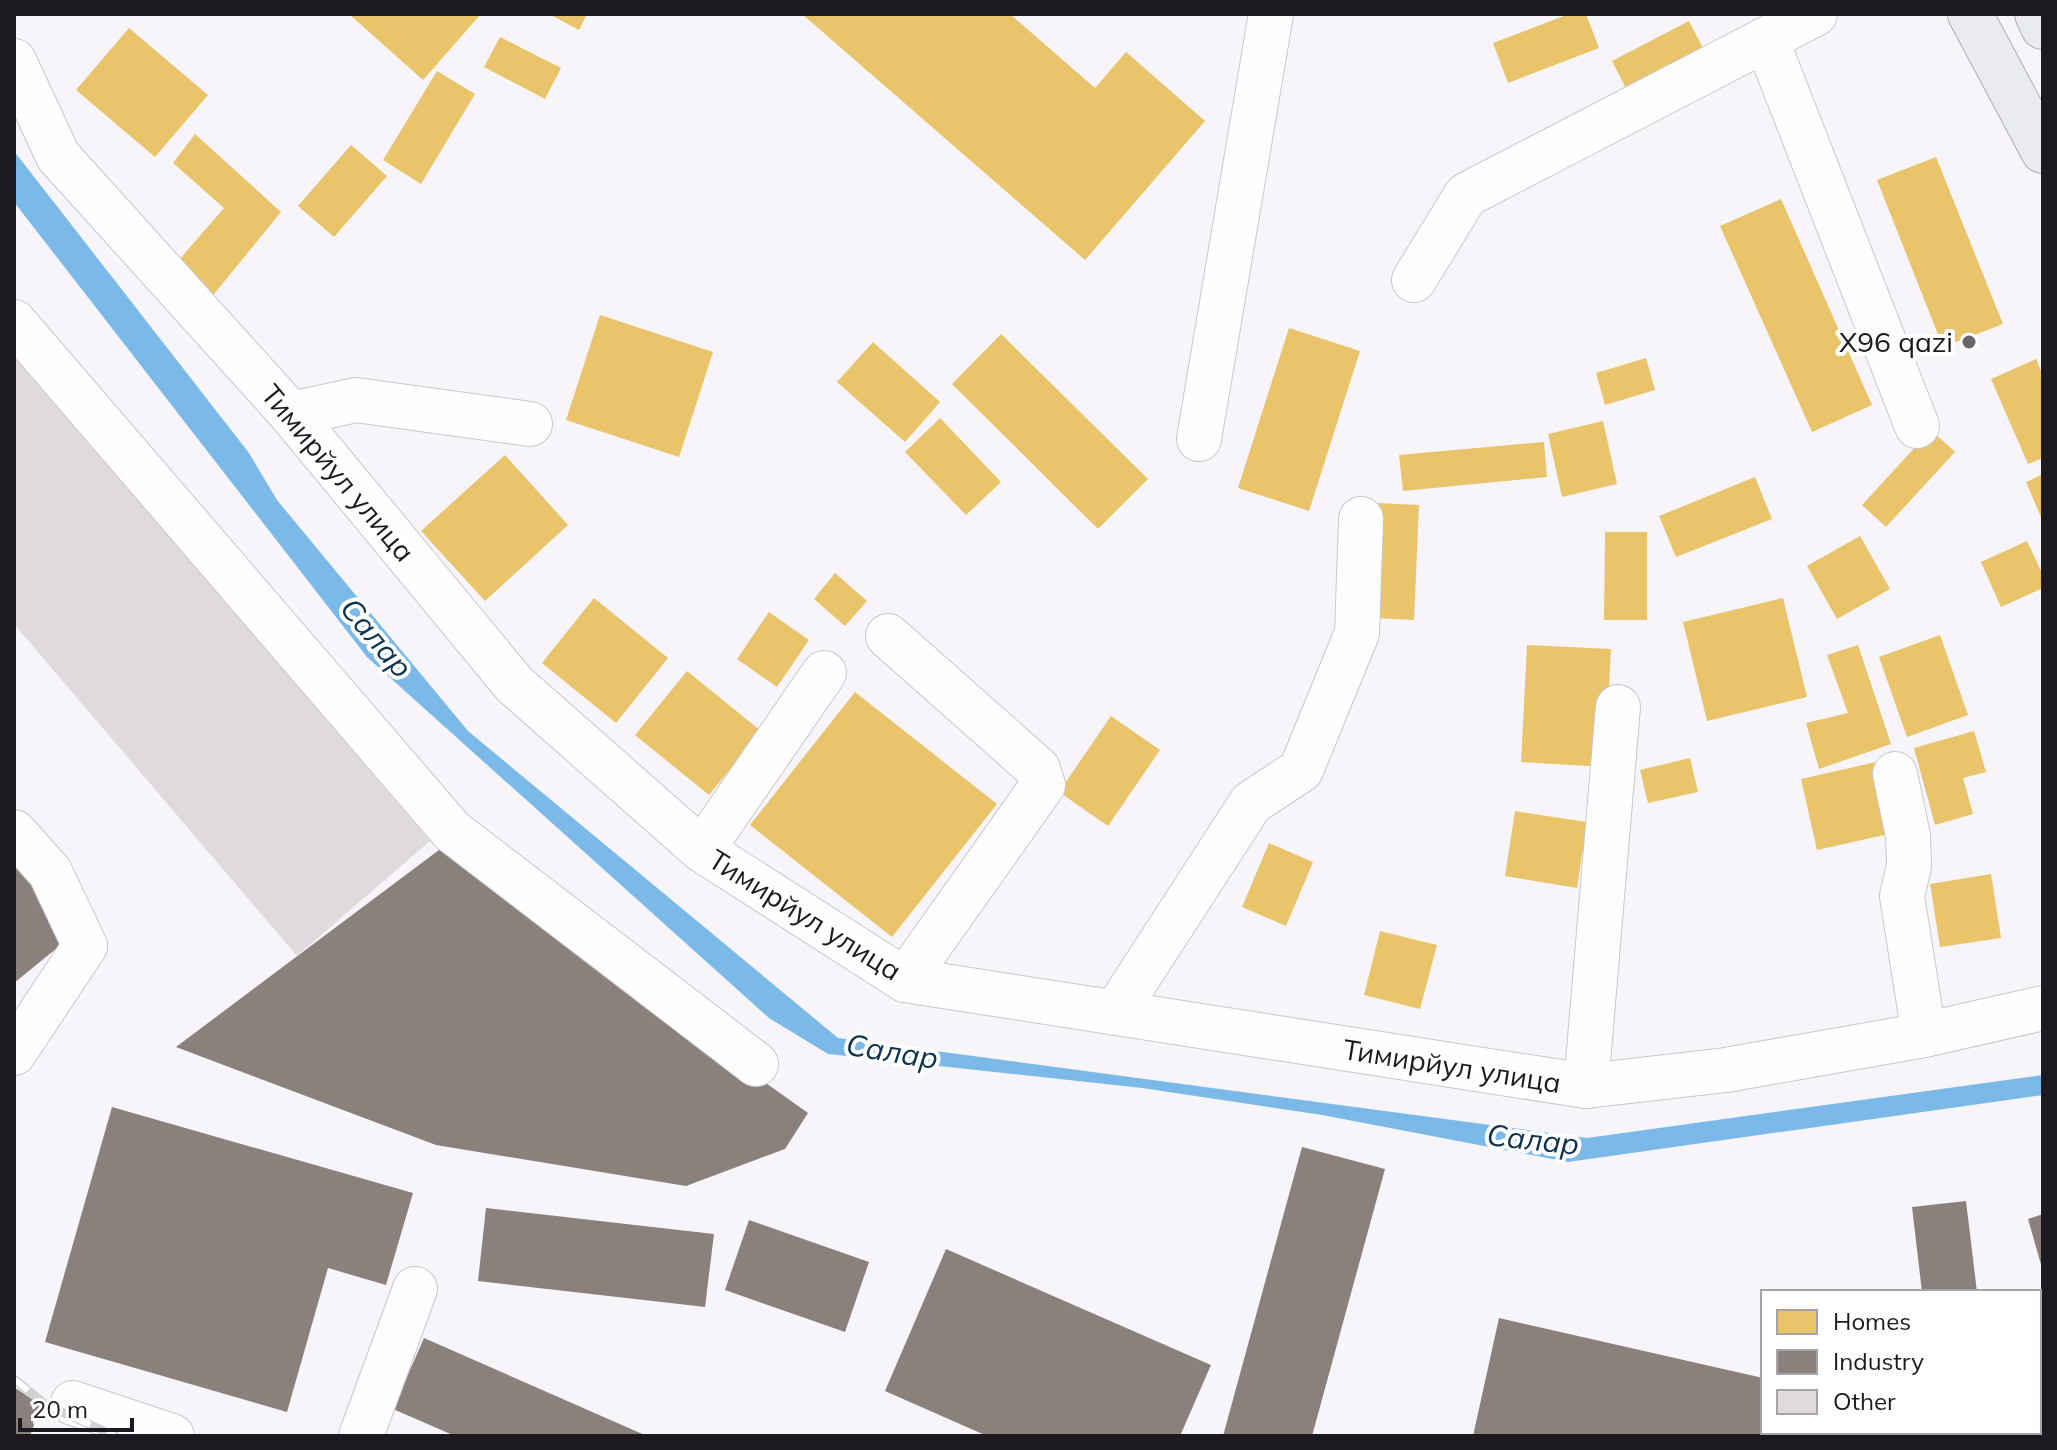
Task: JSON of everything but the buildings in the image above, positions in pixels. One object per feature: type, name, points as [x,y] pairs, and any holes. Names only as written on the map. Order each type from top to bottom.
[{"type":"main road","points":[[1970,14],[2043,151]]},
{"type":"main road","points":[[2037,14],[2043,27]]},
{"type":"street","points":[[1199,439],[1271,14]]},
{"type":"street","points":[[1414,280],[1466,195],[1815,14]]},
{"type":"street","points":[[1766,39],[1917,426]]},
{"type":"street","name":"Тимирйул улица","points":[[14,61],[58,156],[291,414],[514,684],[702,850],[905,980],[1586,1086],[1726,1070],[1924,1035],[2043,1008]]},
{"type":"street","points":[[14,322],[452,831],[756,1064]]},
{"type":"street","points":[[291,414],[356,400],[530,424]]},
{"type":"street","points":[[1115,1013],[1251,803],[1301,770],[1357,633],[1361,519]]},
{"type":"street","points":[[888,636],[1044,778],[1043,785],[905,980]]},
{"type":"street","points":[[702,850],[824,673]]},
{"type":"street","points":[[1586,1086],[1618,707]]},
{"type":"street","points":[[1895,774],[1908,836],[1909,866],[1902,896],[1924,1035]]},
{"type":"street","points":[[14,832],[50,872],[85,946],[14,1053]]},
{"type":"street","points":[[361,1436],[415,1289]]},
{"type":"street","points":[[73,1403],[172,1436]]},
{"type":"water","name":"Салар","points":[[14,151],[249,453],[277,500],[468,731],[838,1038],[1587,1138],[2043,1075],[2043,1095],[1568,1162],[1322,1115],[1142,1088],[828,1054],[769,1018],[367,657],[14,202]]},
{"type":"railway","points":[[14,1379],[46,1405],[115,1436]]},
{"type":"place","name":"X96 qazi","points":[[1969,342]]}]
